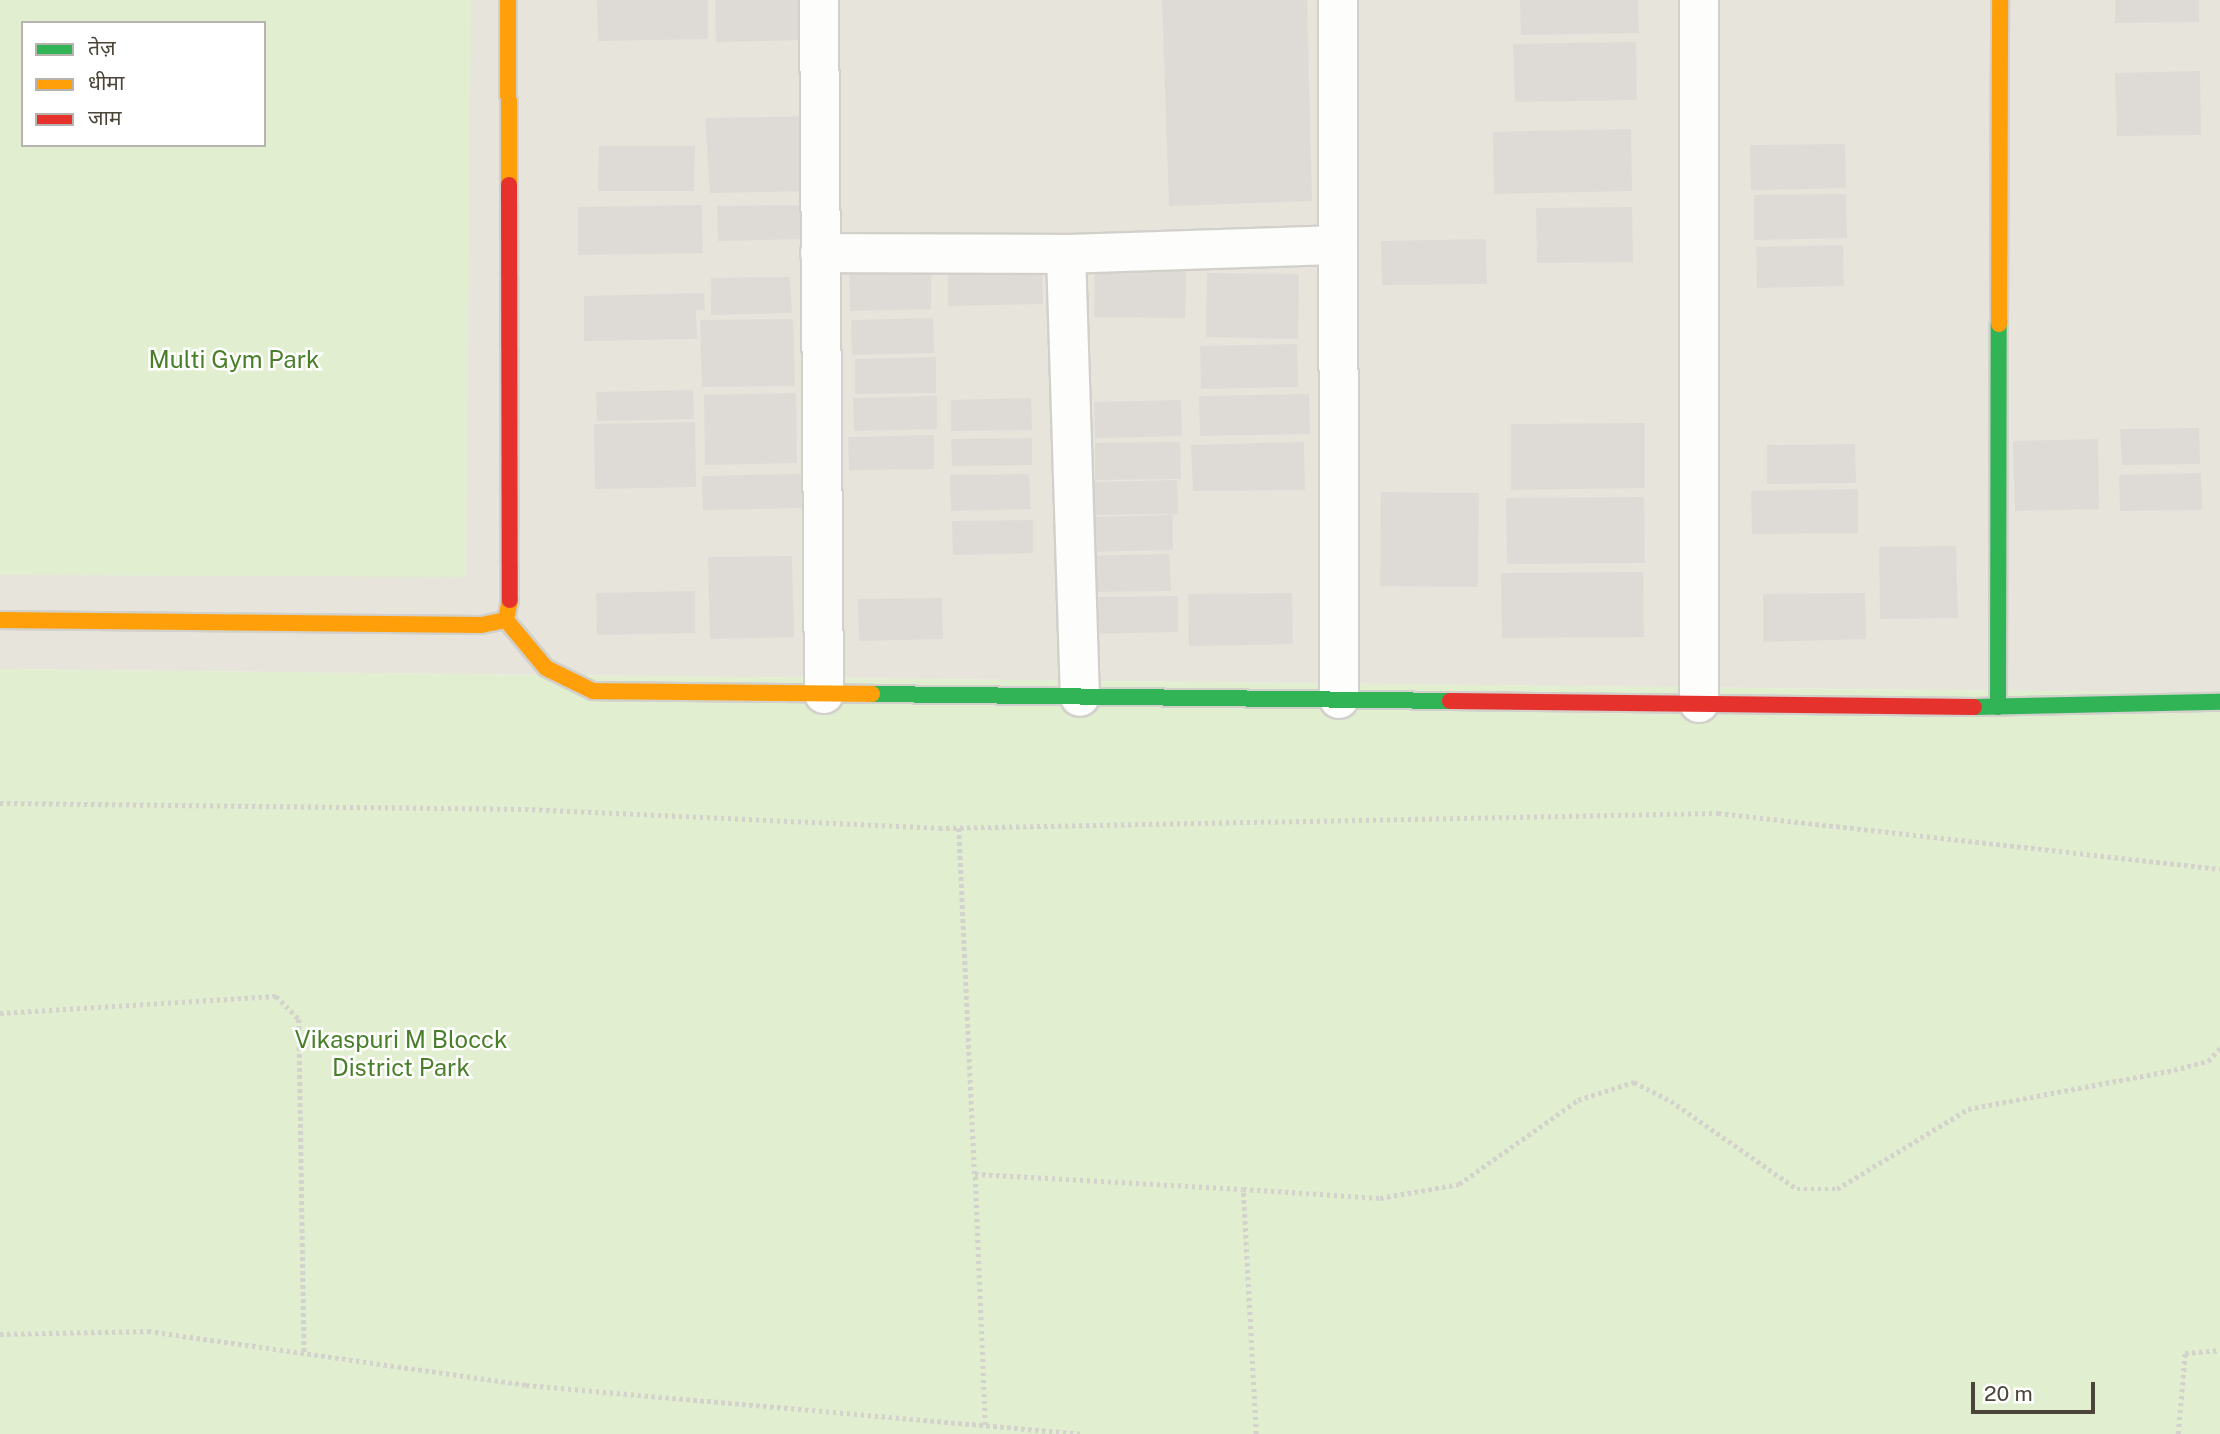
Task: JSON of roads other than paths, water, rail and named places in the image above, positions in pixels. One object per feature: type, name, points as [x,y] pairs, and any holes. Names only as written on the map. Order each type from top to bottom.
[{"type":"street","points":[[506,620],[512,593],[508,0]]},
{"type":"street","points":[[819,0],[824,694]]},
{"type":"street","points":[[1338,0],[1339,699]]},
{"type":"street","points":[[1699,0],[1699,703]]},
{"type":"street","points":[[1998,707],[2000,0]]},
{"type":"street","points":[[820,253],[1066,254],[1337,245]]},
{"type":"street","points":[[1066,254],[1080,697]]},
{"type":"street","points":[[0,620],[481,625],[506,620]]},
{"type":"street","points":[[506,620],[546,668],[593,691],[1998,707],[2220,702]]},
{"type":"park label","name":"Multi Gym Park","points":[[234,360]]},
{"type":"park label","name":"Vikaspuri M Blocck District Park","points":[[401,1054]]}]
